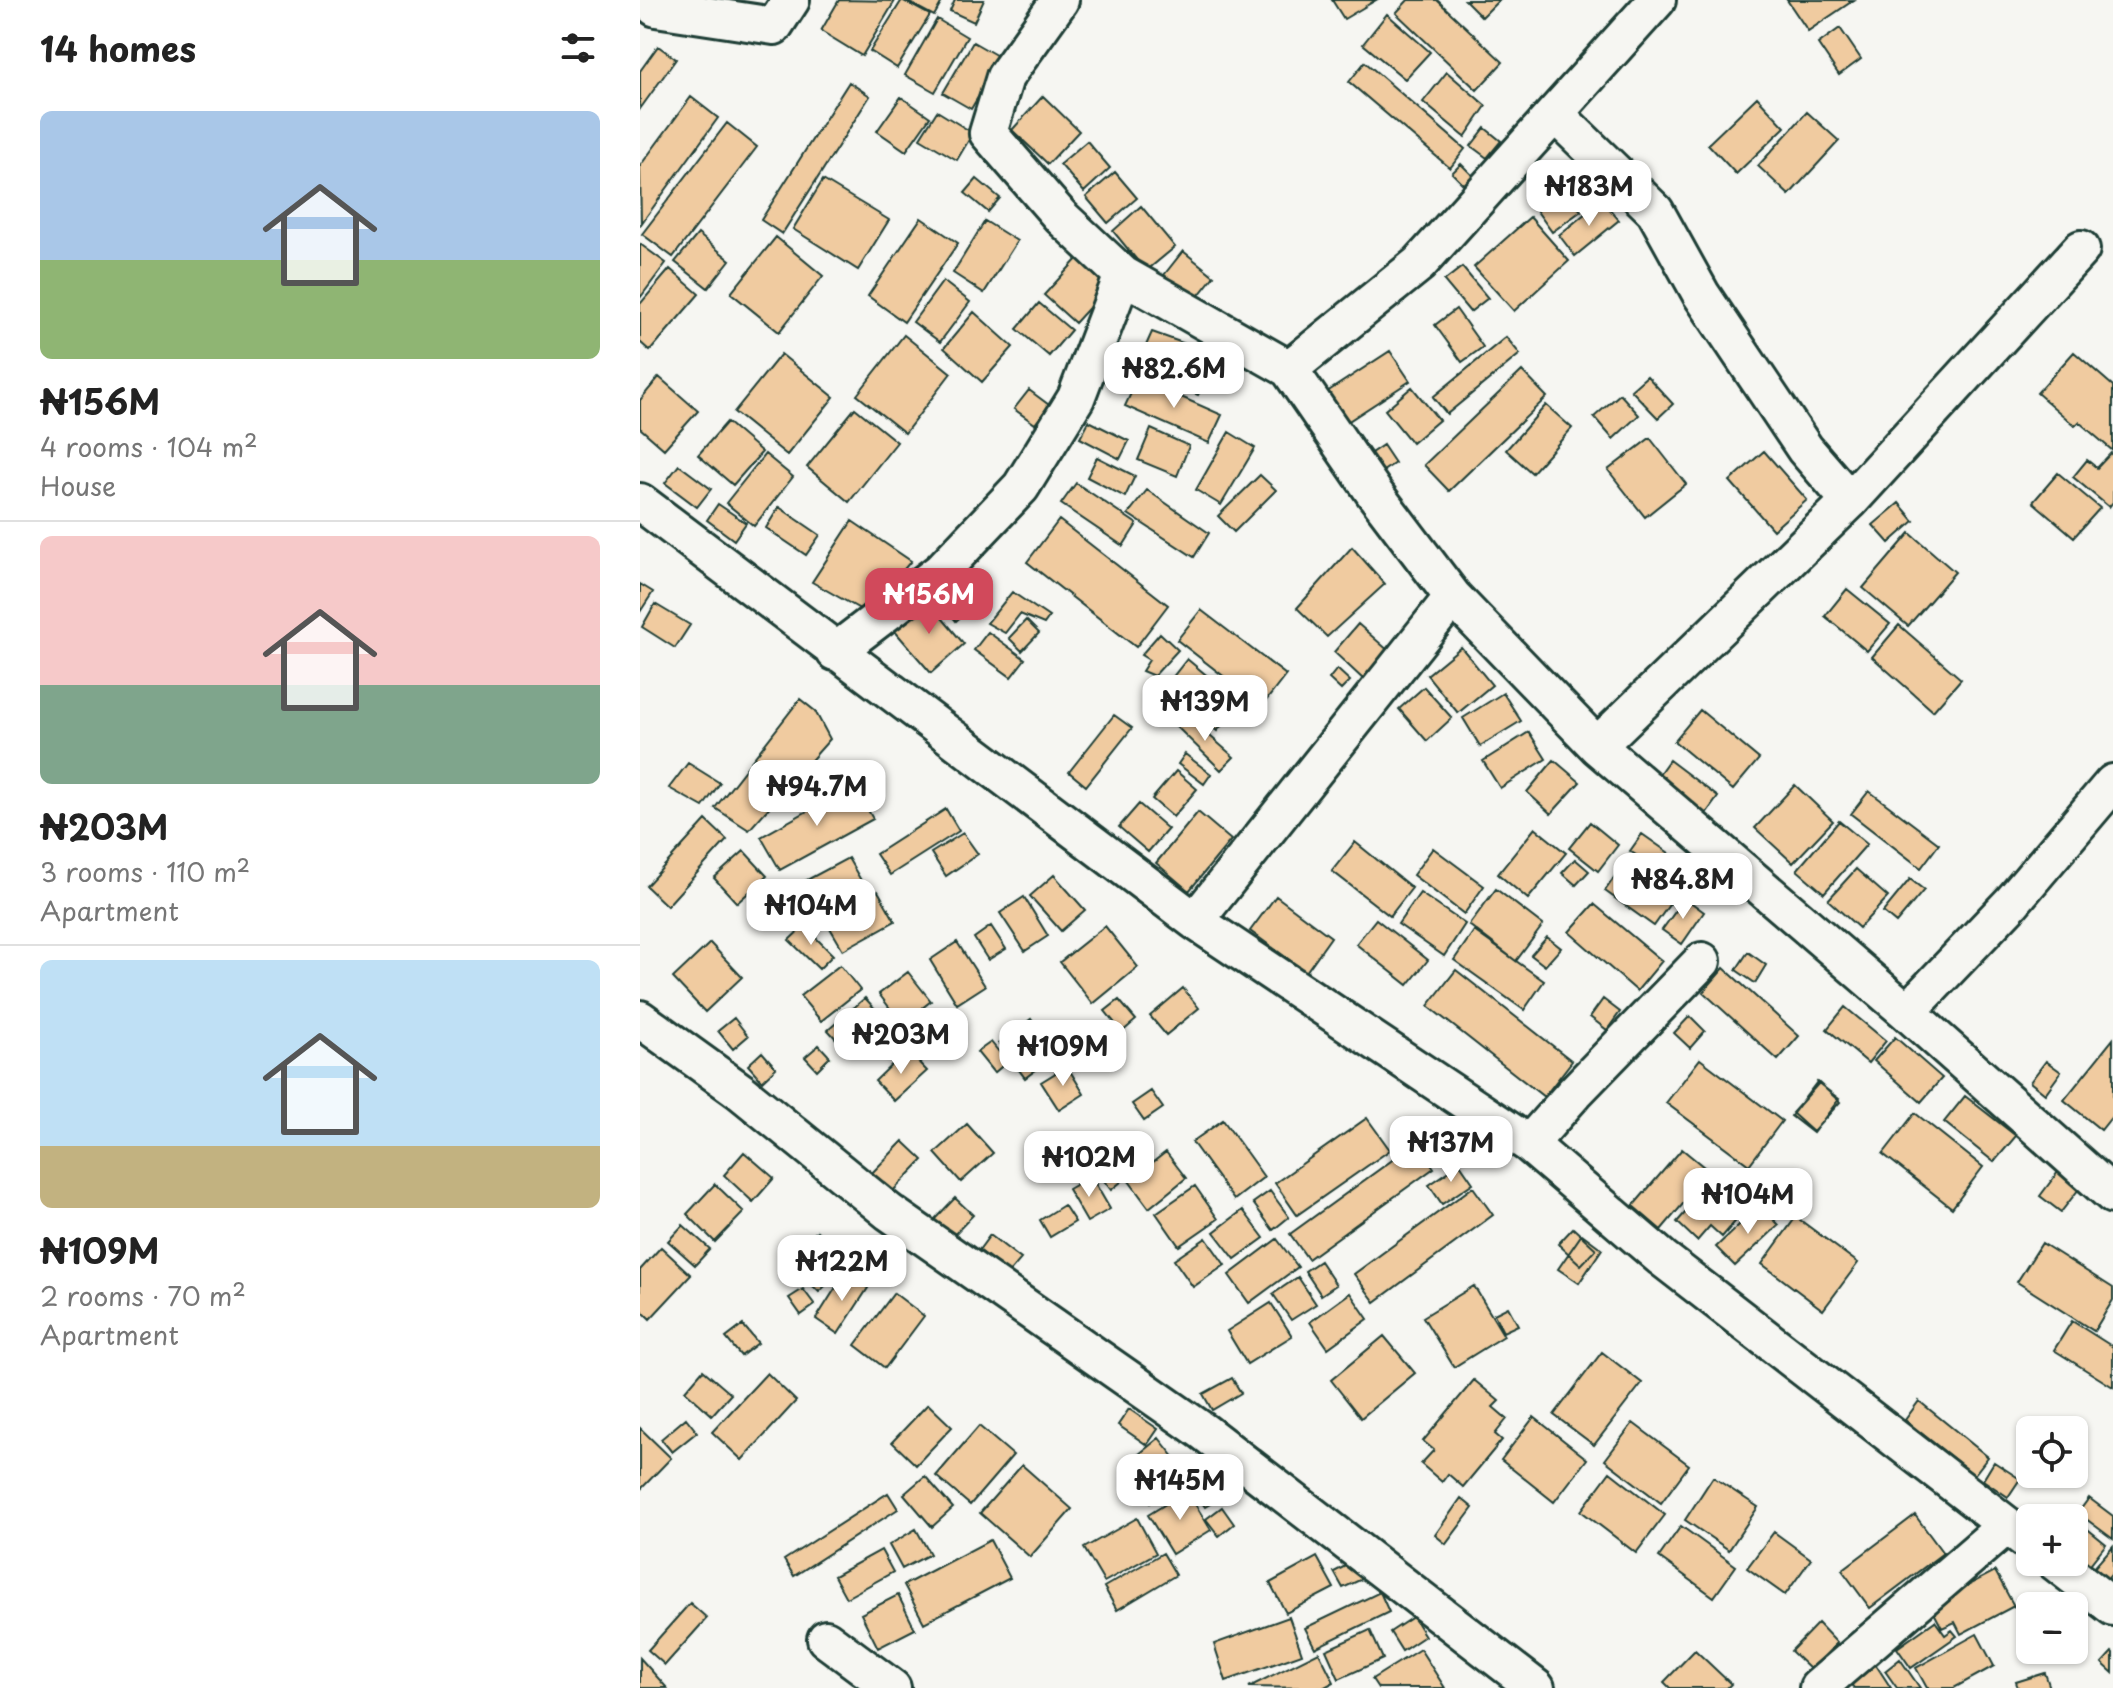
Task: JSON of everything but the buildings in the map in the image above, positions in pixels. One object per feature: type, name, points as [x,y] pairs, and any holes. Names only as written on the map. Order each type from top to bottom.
[{"type":"street","points":[[646,0],[656,8],[774,26],[791,0]]},
{"type":"street","points":[[1060,0],[1005,77],[988,133],[1061,217],[1123,275],[1289,369],[1375,494],[1453,597],[1597,746],[1907,1012],[2113,1195]]},
{"type":"street","points":[[1289,369],[1419,264],[1657,0]]},
{"type":"street","points":[[1555,114],[1655,211],[1709,306],[1805,449],[1850,501]]},
{"type":"street","points":[[1597,746],[1850,501],[2081,249]]},
{"type":"street","points":[[835,652],[941,571],[1021,487],[1076,398],[1123,275]]},
{"type":"street","points":[[640,502],[1195,921],[1529,1144],[1662,1258],[2016,1532]]},
{"type":"street","points":[[1195,921],[1453,597]]},
{"type":"street","points":[[1907,1012],[2012,902],[2113,783]]},
{"type":"street","points":[[1529,1144],[1702,961]]},
{"type":"street","points":[[640,1019],[740,1091],[889,1212],[1204,1432],[1536,1688]]},
{"type":"street","points":[[1818,1688],[2016,1536]]},
{"type":"street","points":[[2073,1576],[2113,1607]]},
{"type":"street","points":[[826,1639],[892,1688]]}]
